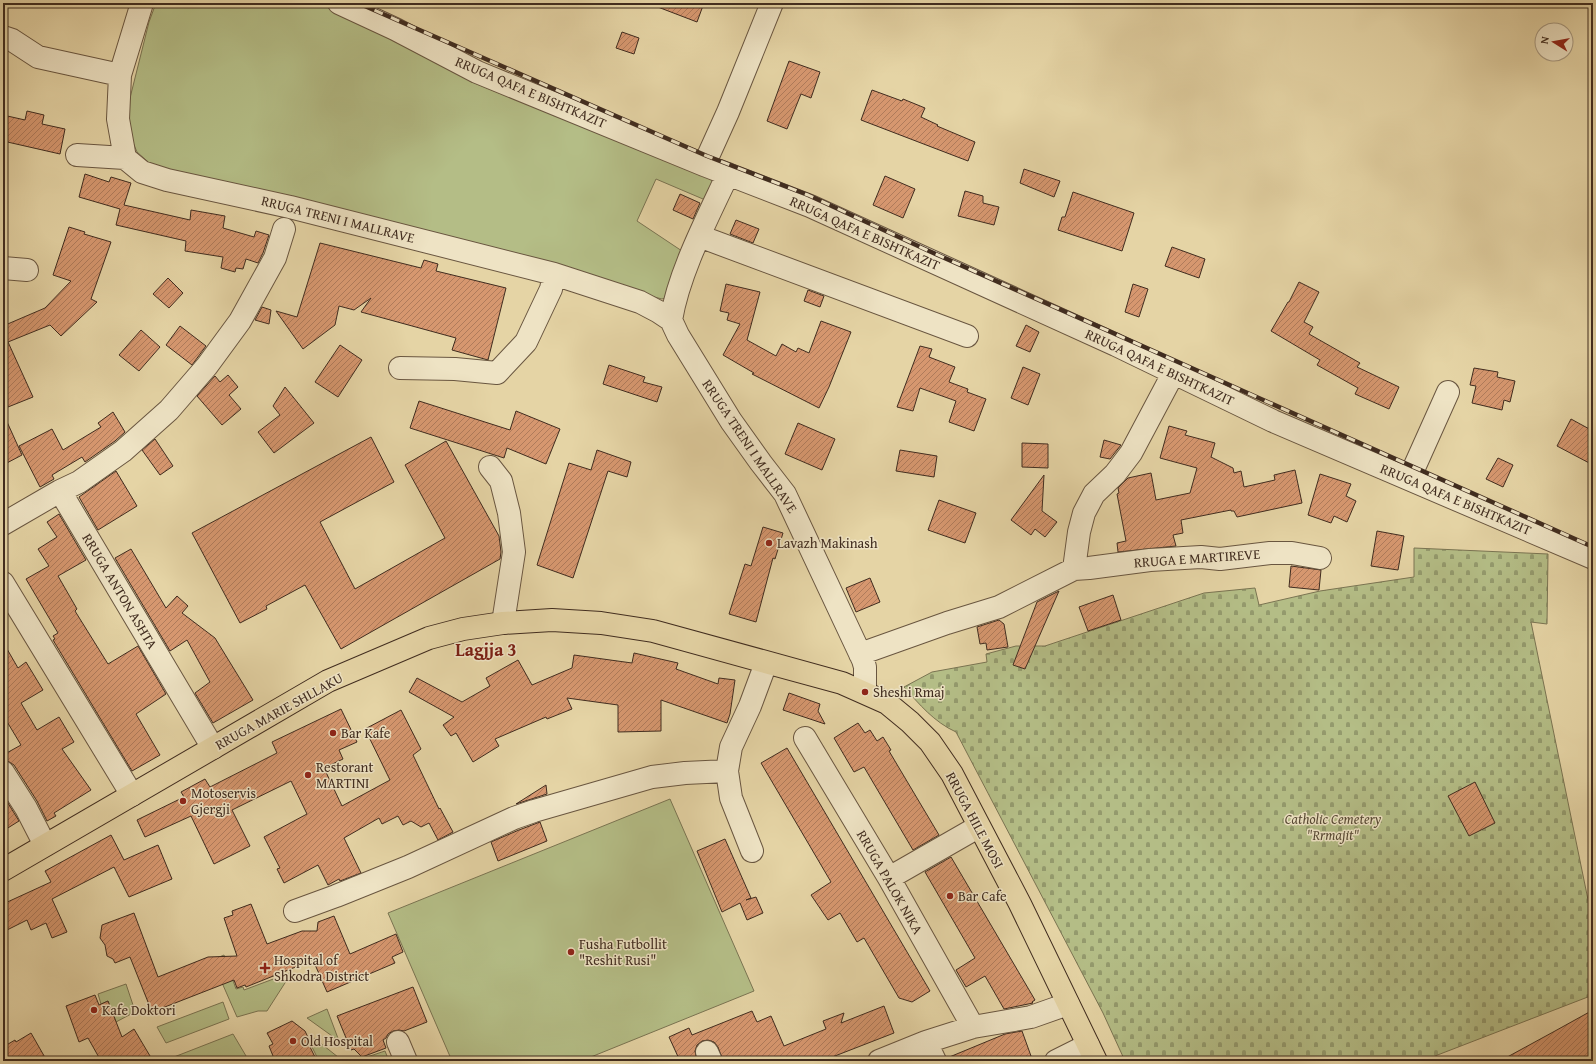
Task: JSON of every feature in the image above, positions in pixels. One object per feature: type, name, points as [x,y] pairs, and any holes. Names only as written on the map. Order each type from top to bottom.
[{"type":"main road","name":"RRUGA MARIE SHLLAKU","points":[[3,870],[328,681],[429,638],[463,629],[503,623],[552,620],[601,623],[653,631],[842,683],[865,692]]},
{"type":"main road","name":"RRUGA HILE MOSI","points":[[865,692],[887,703],[910,722],[930,742],[952,774],[978,827],[1020,904],[1092,1053]]},
{"type":"street","points":[[77,155],[125,158],[118,119],[120,75],[142,3]]},
{"type":"street","name":"RRUGA QAFA E BISHTKAZIT","points":[[339,3],[395,29],[477,72],[704,165],[810,206],[1174,372],[1273,421],[1519,525],[1593,558]]},
{"type":"street","points":[[704,165],[728,112],[772,3]]},
{"type":"street","points":[[3,38],[12,40],[38,57],[120,75]]},
{"type":"street","name":"RRUGA TRENI I MALLRAVE","points":[[125,158],[142,172],[167,180],[290,207],[554,274],[640,302],[671,320],[678,335],[730,421],[785,494],[860,654],[865,667],[865,692]]},
{"type":"street","points":[[671,320],[674,299],[699,236],[728,174]]},
{"type":"street","name":"RRUGA TRENI I MALLRAVE","points":[[60,491],[78,482],[123,451],[169,410],[207,366],[240,320],[263,280],[275,258],[284,229]]},
{"type":"street","points":[[699,236],[967,336]]},
{"type":"street","points":[[3,268],[27,270]]},
{"type":"street","points":[[400,368],[456,369],[497,373],[526,342],[551,289],[554,274]]},
{"type":"street","points":[[1074,569],[1079,532],[1084,513],[1094,494],[1115,474],[1131,453],[1174,372]]},
{"type":"street","points":[[1409,479],[1448,392]]},
{"type":"street","points":[[490,467],[501,481],[509,513],[514,552],[503,623]]},
{"type":"street","points":[[3,524],[60,491]]},
{"type":"street","name":"RRUGA ANTON ASHTA","points":[[60,491],[213,748]]},
{"type":"street","name":"RRUGA E MARTIREVE","points":[[860,654],[947,623],[999,607],[1074,569],[1150,560],[1202,557],[1227,558],[1270,553],[1292,553],[1320,558]]},
{"type":"street","points":[[3,583],[132,795]]},
{"type":"street","points":[[752,851],[731,798],[727,771],[731,747],[750,706],[766,663]]},
{"type":"street","name":"RRUGA PALOK NIKA","points":[[805,738],[889,878],[973,1027]]},
{"type":"street","points":[[295,911],[408,867],[514,818],[534,811],[652,777],[685,773],[727,771]]},
{"type":"street","points":[[3,772],[26,808],[45,845]]},
{"type":"street","points":[[889,878],[978,827]]},
{"type":"street","points":[[879,1061],[931,1052],[973,1027],[1031,1017],[1068,1004]]},
{"type":"street","points":[[1056,1061],[1092,1053]]},
{"type":"green space","points":[[156,3],[327,4],[362,19],[472,82],[707,177],[715,183],[710,202],[656,179],[637,221],[685,253],[671,296],[662,299],[155,168],[137,152],[129,133],[127,110],[149,22]]},
{"type":"green space","name":"Catholic Cemetery \"Rrmajit\"","points":[[1414,548],[1548,554],[1547,624],[1531,622],[1593,924],[1593,995],[1422,1061],[1125,1061],[1103,1013],[956,732],[934,718],[904,687],[932,672],[987,662],[986,654],[1016,646],[1045,646],[1204,593],[1255,588],[1259,605],[1320,591],[1414,577]]},
{"type":"green space","name":"Fusha Futbollit \"Reshit Rusi\"","points":[[670,799],[754,991],[581,1061],[452,1061],[388,913]]},
{"type":"green space","points":[[224,955],[236,989],[243,987],[244,990],[292,972],[267,1011],[258,1011],[237,1017],[212,960]]},
{"type":"green space","points":[[126,984],[134,1008],[131,1014],[116,1022],[108,1001],[101,1004],[98,994]]},
{"type":"green space","points":[[223,1002],[229,1019],[166,1043],[157,1027]]},
{"type":"green space","points":[[327,1009],[339,1041],[307,1018]]},
{"type":"green space","points":[[233,1034],[249,1061],[177,1061],[174,1057]]},
{"type":"green space","points":[[314,1038],[343,1061],[313,1061],[312,1060],[317,1057],[312,1047],[317,1045]]},
{"type":"green space","points":[[385,1051],[389,1061],[363,1061],[361,1059]]},
{"type":"building","points":[[650,3],[704,3],[697,22]]},
{"type":"building","points":[[622,32],[639,38],[634,54],[616,48]]},
{"type":"building","points":[[789,61],[820,72],[811,98],[801,94],[787,129],[767,121]]},
{"type":"building","points":[[872,90],[902,101],[903,99],[925,108],[921,117],[938,125],[937,126],[975,142],[968,161],[861,120]]},
{"type":"building","points":[[27,111],[44,115],[42,124],[65,129],[60,154],[3,141],[3,115],[25,120]]},
{"type":"building","points":[[1024,169],[1060,181],[1054,197],[1020,183]]},
{"type":"building","points":[[85,174],[109,182],[111,177],[131,183],[124,205],[190,220],[191,210],[225,216],[223,228],[254,237],[256,231],[269,235],[263,253],[258,263],[246,259],[243,269],[236,268],[235,272],[221,268],[223,257],[185,251],[186,241],[116,225],[120,209],[79,197]]},
{"type":"building","points":[[885,176],[915,189],[903,218],[873,205]]},
{"type":"building","points":[[965,191],[983,196],[983,203],[999,207],[994,225],[958,216]]},
{"type":"building","points":[[1073,192],[1134,213],[1122,251],[1058,230],[1062,217],[1065,217]]},
{"type":"building","points":[[680,194],[700,203],[693,219],[673,210]]},
{"type":"building","points":[[736,220],[759,229],[753,243],[730,234]]},
{"type":"building","points":[[69,227],[85,232],[84,234],[111,242],[91,299],[97,302],[61,336],[50,325],[8,342],[33,397],[3,409],[3,326],[45,308],[71,281],[53,275]]},
{"type":"building","points":[[320,243],[421,268],[424,260],[438,264],[436,271],[506,288],[488,360],[452,350],[456,338],[361,312],[371,298],[354,310],[339,306],[335,325],[303,349],[276,311],[297,317]]},
{"type":"building","points":[[1172,247],[1205,259],[1199,278],[1165,266]]},
{"type":"building","points":[[168,278],[183,293],[169,308],[153,294]]},
{"type":"building","points":[[1299,282],[1319,292],[1304,322],[1313,327],[1309,334],[1360,363],[1357,367],[1399,387],[1389,409],[1355,394],[1358,388],[1317,365],[1320,360],[1271,331],[1289,302]]},
{"type":"building","points":[[726,284],[760,292],[747,340],[776,356],[782,344],[796,352],[798,348],[809,353],[821,321],[851,332],[819,408],[752,374],[754,373],[723,355],[740,324],[727,320],[729,313],[720,311]]},
{"type":"building","points":[[1133,284],[1148,289],[1139,317],[1125,312]]},
{"type":"building","points":[[808,290],[824,296],[820,307],[804,301]]},
{"type":"building","points":[[262,307],[271,310],[269,324],[255,320]]},
{"type":"building","points":[[1026,325],[1039,332],[1030,352],[1016,346]]},
{"type":"building","points":[[180,326],[206,346],[192,365],[166,345]]},
{"type":"building","points":[[141,330],[160,347],[139,371],[119,355]]},
{"type":"building","points":[[340,345],[362,360],[338,397],[315,382]]},
{"type":"building","points":[[920,346],[932,349],[929,357],[955,367],[949,382],[968,389],[967,392],[986,399],[974,431],[949,422],[956,401],[920,388],[913,411],[897,407]]},
{"type":"building","points":[[609,365],[645,377],[643,382],[662,387],[657,402],[603,384]]},
{"type":"building","points":[[1023,367],[1040,374],[1028,405],[1011,398]]},
{"type":"building","points":[[1474,368],[1498,372],[1497,377],[1515,381],[1510,402],[1504,400],[1502,410],[1472,403],[1476,386],[1470,385]]},
{"type":"building","points":[[228,375],[238,387],[229,395],[241,409],[222,425],[197,396],[215,376],[220,382]]},
{"type":"building","points":[[285,387],[314,423],[274,453],[258,432],[280,415],[273,406]]},
{"type":"building","points":[[419,401],[510,430],[516,411],[560,429],[546,464],[507,448],[504,458],[410,428]]},
{"type":"building","points":[[113,412],[125,432],[85,462],[82,457],[52,475],[54,479],[40,487],[19,446],[52,429],[63,450],[101,427],[98,423]]},
{"type":"building","points":[[3,413],[22,455],[3,465]]},
{"type":"building","points":[[1571,419],[1593,431],[1593,465],[1557,446]]},
{"type":"building","points":[[798,423],[835,439],[822,470],[785,454]]},
{"type":"building","points":[[1169,426],[1187,431],[1185,435],[1215,443],[1211,457],[1233,468],[1234,473],[1241,471],[1244,487],[1275,480],[1274,475],[1295,470],[1302,503],[1237,517],[1234,511],[1231,510],[1181,520],[1183,533],[1173,535],[1176,546],[1118,552],[1117,543],[1126,541],[1117,494],[1119,493],[1118,488],[1128,478],[1151,473],[1156,500],[1190,493],[1197,468],[1160,458]]},
{"type":"building","points":[[371,437],[394,482],[320,522],[355,589],[445,538],[405,465],[446,441],[499,536],[501,552],[500,559],[341,649],[305,585],[266,606],[267,609],[240,623],[192,533]]},
{"type":"building","points":[[155,439],[173,466],[160,475],[142,450]]},
{"type":"building","points":[[1104,440],[1121,445],[1110,459],[1100,457]]},
{"type":"building","points":[[1022,443],[1048,444],[1048,468],[1022,467]]},
{"type":"building","points":[[597,450],[631,462],[627,477],[608,471],[573,578],[537,565],[569,463],[591,470]]},
{"type":"building","points":[[900,450],[937,456],[934,477],[896,471]]},
{"type":"building","points":[[1498,458],[1513,465],[1503,487],[1486,479]]},
{"type":"building","points":[[116,471],[137,506],[98,530],[79,497]]},
{"type":"building","points":[[1320,474],[1351,484],[1346,496],[1356,501],[1347,522],[1334,516],[1331,523],[1308,515]]},
{"type":"building","points":[[1044,475],[1042,511],[1057,522],[1045,537],[1035,529],[1031,535],[1011,520]]},
{"type":"building","points":[[939,500],[976,513],[965,543],[928,530]]},
{"type":"building","points":[[59,514],[86,560],[58,576],[77,609],[75,611],[108,664],[138,646],[166,694],[136,714],[160,755],[132,771],[53,640],[55,639],[53,636],[58,633],[26,579],[49,566],[38,549],[57,537],[47,522]]},
{"type":"building","points":[[763,527],[783,533],[775,559],[773,558],[756,622],[729,614],[745,564],[751,566]]},
{"type":"building","points":[[1377,531],[1404,536],[1398,570],[1371,566]]},
{"type":"building","points":[[131,549],[166,608],[177,596],[188,606],[182,613],[215,638],[253,700],[213,723],[195,693],[210,682],[187,640],[170,651],[115,558]]},
{"type":"building","points":[[1291,566],[1321,570],[1319,590],[1289,587]]},
{"type":"building","points":[[870,578],[880,602],[856,612],[846,588]]},
{"type":"building","points":[[1059,591],[1025,669],[1013,665],[1037,602]]},
{"type":"building","points":[[1113,595],[1121,620],[1088,631],[1079,607]]},
{"type":"building","points":[[999,620],[1004,624],[1008,647],[987,650],[986,643],[980,644],[977,627]]},
{"type":"building","points":[[3,642],[18,668],[26,662],[43,690],[21,703],[37,730],[59,717],[74,742],[62,749],[91,790],[54,813],[56,816],[47,821],[37,801],[14,765],[3,758],[3,755],[21,745],[3,715]]},
{"type":"building","points":[[634,653],[678,663],[676,669],[718,684],[719,678],[735,680],[730,714],[727,723],[661,700],[661,731],[618,732],[618,705],[567,698],[572,709],[547,719],[546,717],[495,739],[499,746],[473,762],[456,733],[451,736],[443,725],[454,717],[409,692],[417,678],[462,702],[490,686],[486,678],[518,660],[532,685],[572,668],[574,655],[632,663]]},
{"type":"building","points":[[789,693],[820,704],[818,711],[825,724],[783,710]]},
{"type":"building","points":[[341,709],[357,742],[339,750],[343,759],[324,768],[342,806],[390,780],[365,729],[401,710],[421,749],[413,755],[439,809],[440,808],[453,832],[438,840],[429,823],[421,827],[411,821],[403,825],[398,816],[382,824],[379,818],[344,838],[361,873],[340,881],[339,879],[328,885],[318,865],[284,883],[277,869],[280,868],[264,837],[307,814],[291,781],[232,810],[250,846],[214,864],[191,816],[145,837],[137,820],[184,797],[181,792],[205,779],[210,787],[277,753],[272,742]]},
{"type":"building","points":[[858,723],[865,733],[870,730],[877,741],[883,737],[891,750],[889,751],[939,835],[913,850],[864,767],[854,772],[834,738]]},
{"type":"building","points":[[787,748],[930,991],[912,1002],[899,998],[864,938],[857,942],[840,913],[828,920],[811,895],[831,882],[761,763]]},
{"type":"building","points":[[1475,782],[1495,823],[1469,836],[1448,796]]},
{"type":"building","points":[[546,785],[547,794],[516,804]]},
{"type":"building","points":[[3,795],[19,821],[3,831]]},
{"type":"building","points":[[540,822],[547,841],[498,861],[491,842]]},
{"type":"building","points":[[111,835],[124,860],[158,845],[172,879],[129,897],[114,867],[52,899],[67,932],[52,938],[46,923],[31,930],[27,920],[3,932],[3,904],[51,882],[45,871]]},
{"type":"building","points":[[725,839],[751,898],[746,900],[756,897],[763,913],[747,920],[740,903],[722,912],[697,851]]},
{"type":"building","points":[[951,857],[1035,1000],[1032,1002],[1033,1003],[1004,1009],[985,976],[966,987],[956,970],[975,958],[925,872]]},
{"type":"building","points":[[251,904],[267,944],[302,931],[317,931],[318,922],[334,916],[350,954],[396,934],[403,952],[392,957],[395,963],[327,992],[313,960],[246,987],[245,985],[237,988],[234,980],[152,1012],[130,957],[115,963],[113,959],[107,956],[105,945],[100,938],[102,925],[134,913],[158,977],[208,957],[237,956],[224,918],[233,915],[232,911]]},
{"type":"building","points":[[413,987],[427,1022],[404,1031],[393,1031],[383,1040],[386,1048],[362,1057],[354,1049],[351,1050],[337,1016]]},
{"type":"building","points":[[95,995],[99,1005],[108,1001],[122,1037],[134,1029],[153,1061],[101,1061],[88,1038],[79,1042],[66,1006]]},
{"type":"building","points":[[884,1006],[894,1033],[822,1061],[723,1061],[718,1047],[714,1042],[708,1040],[702,1041],[697,1045],[695,1051],[697,1061],[680,1061],[669,1037],[689,1028],[692,1035],[752,1011],[757,1022],[771,1016],[784,1046],[826,1029],[823,1021],[844,1013],[841,1023]]},
{"type":"building","points":[[1593,1010],[1593,1061],[1500,1061],[1555,1031]]},
{"type":"building","name":"Old Hospital","points":[[292,1021],[305,1031],[315,1057],[307,1061],[275,1061],[269,1046],[273,1044],[267,1033]]},
{"type":"building","points":[[1022,1031],[1031,1056],[1019,1061],[947,1061],[947,1058],[1005,1034]]},
{"type":"building","points":[[31,1033],[47,1061],[3,1061],[3,1047],[15,1040],[16,1042]]},
{"type":"railway","points":[[358,3],[707,156],[808,195],[929,251],[1593,547]]},
{"type":"place","name":"Lavazh Makinash","points":[[769,543]]},
{"type":"place","name":"Sheshi Rmaj","points":[[865,692]]},
{"type":"place","name":"Bar Kafe","points":[[333,733]]},
{"type":"place","name":"Restorant MARTINI","points":[[308,775]]},
{"type":"place","name":"Motoservis Gjergji","points":[[183,801]]},
{"type":"place","name":"Bar Cafe","points":[[950,896]]},
{"type":"place","name":"Fusha Futbollit \"Reshit Rusi\"","points":[[571,952]]},
{"type":"place","name":"Hospital of Shkodra District","points":[[265,968]]},
{"type":"place","name":"Kafe Doktori","points":[[94,1010]]},
{"type":"place","name":"Old Hospital","points":[[293,1041]]},
{"type":"district","name":"Lagjja 3","points":[[486,649]]}]
